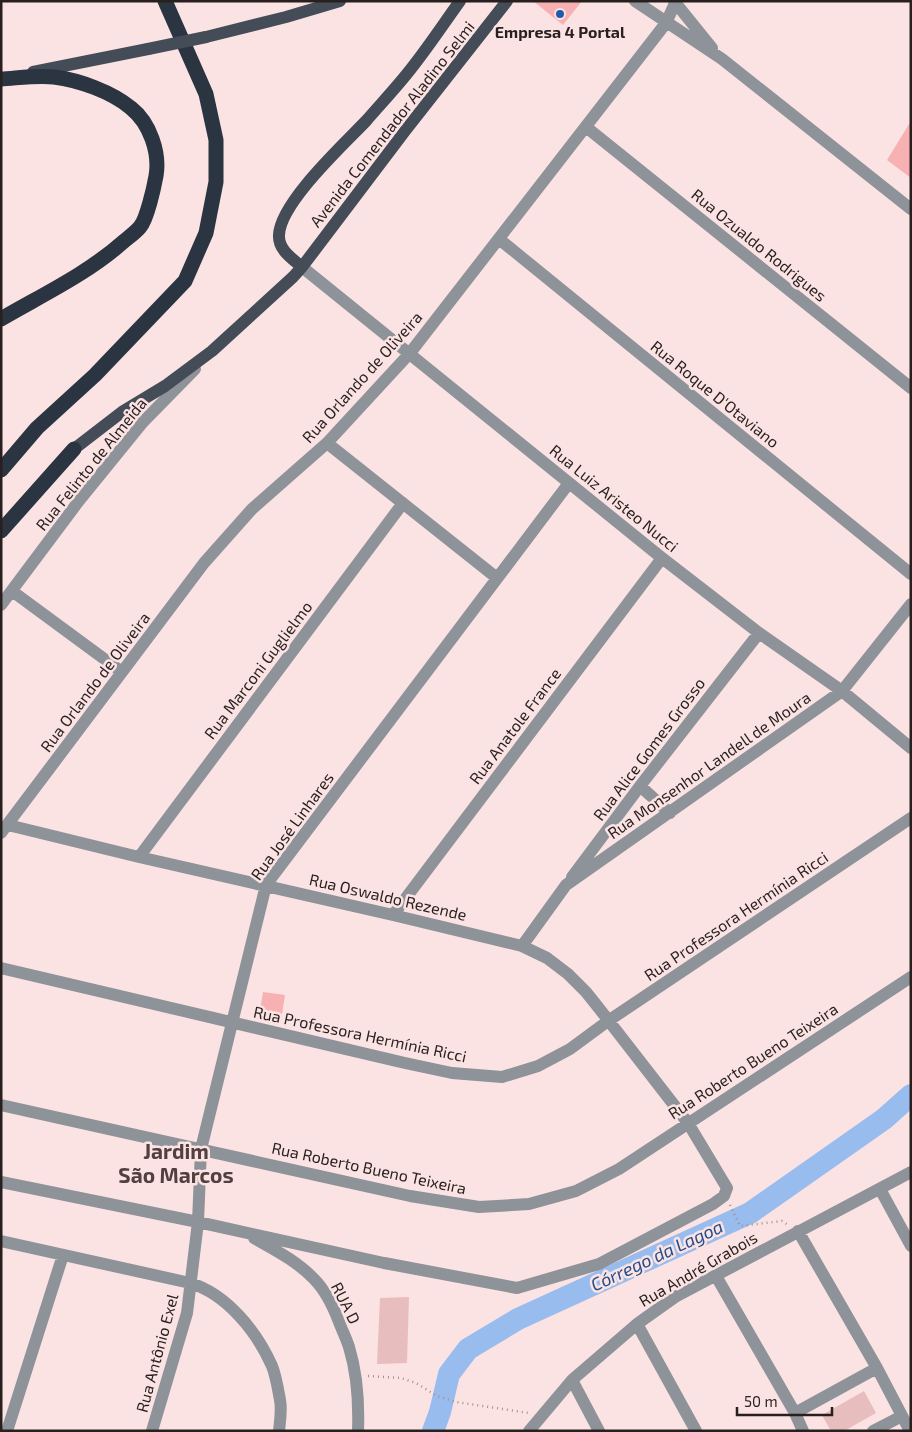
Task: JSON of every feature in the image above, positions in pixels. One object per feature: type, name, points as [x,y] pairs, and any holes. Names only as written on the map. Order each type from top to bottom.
[{"type":"highway","points":[[1,470],[37,428],[95,375],[184,281],[206,233],[216,182],[216,140],[206,94],[165,1]]},
{"type":"highway","points":[[1,79],[53,77],[80,82],[112,95],[132,108],[143,121],[153,140],[158,165],[154,191],[142,226],[109,254],[69,280],[1,319]]},
{"type":"highway","points":[[1,531],[74,449]]},
{"type":"main road","points":[[1,79],[206,37],[286,18],[340,1]]},
{"type":"main road","name":"Avenida Comendador Aladino Selmi","points":[[302,267],[282,249],[278,237],[280,225],[287,211],[317,172],[407,74],[460,1]]},
{"type":"main road","name":"Avenida Comendador Aladino Selmi","points":[[1,520],[74,449],[122,412],[165,386],[212,351],[283,287],[302,267],[507,1]]},
{"type":"street","points":[[635,1],[722,59],[911,209]]},
{"type":"street","points":[[675,2],[722,59]]},
{"type":"street","name":"Rua Orlando de Oliveira","points":[[4,829],[204,563],[252,509],[328,444],[410,353],[666,23],[675,2]]},
{"type":"street","name":"Rua Ozualdo Rodrigues","points":[[586,126],[911,388]]},
{"type":"street","name":"Rua Roque D'Otaviano","points":[[499,239],[911,574]]},
{"type":"street","name":"Rua Luiz Aristeo Nucci","points":[[302,267],[662,558],[759,633],[842,691],[911,748]]},
{"type":"street","name":"Rua Felinto de Almeida","points":[[1,605],[78,502],[143,422],[212,351]]},
{"type":"street","points":[[328,444],[497,578]]},
{"type":"street","name":"Rua José Linhares","points":[[190,1283],[198,1222],[201,1149],[266,885],[569,483]]},
{"type":"street","name":"Rua Marconi Guglielmo","points":[[139,857],[403,503]]},
{"type":"street","name":"Rua Anatole France","points":[[393,914],[662,558]]},
{"type":"street","points":[[12,591],[122,672]]},
{"type":"street","name":"Rua Monsenhor Landell de Moura","points":[[522,946],[566,885],[842,691],[911,604]]},
{"type":"street","name":"Rua Alice Gomes Grosso","points":[[566,885],[759,633]]},
{"type":"street","points":[[640,786],[670,813]]},
{"type":"street","name":"Rua Professora Hermínia Ricci","points":[[1,968],[405,1063],[452,1073],[502,1077],[538,1066],[570,1049],[608,1021],[911,818]]},
{"type":"street","name":"Rua Oswaldo Rezende","points":[[4,829],[393,914],[522,946],[547,958],[568,974],[586,992],[688,1123],[727,1188],[724,1196],[713,1204],[599,1264],[517,1288],[384,1263],[241,1231]]},
{"type":"street","name":"Rua Roberto Bueno Teixeira","points":[[1,1105],[410,1196],[479,1207],[529,1204],[576,1191],[619,1169],[911,977]]},
{"type":"street","name":"Rua André Grabois","points":[[529,1431],[572,1380],[637,1324],[675,1297],[911,1172]]},
{"type":"street","points":[[1,1182],[241,1231]]},
{"type":"street","points":[[880,1189],[911,1246]]},
{"type":"street","name":"RUA D","points":[[241,1231],[298,1264],[315,1280],[326,1294],[335,1311],[349,1348],[355,1376],[359,1412],[358,1431]]},
{"type":"street","points":[[798,1231],[877,1368],[910,1431]]},
{"type":"street","points":[[1,1241],[200,1286],[232,1308],[262,1346],[272,1368],[281,1402],[279,1431]]},
{"type":"street","points":[[7,1431],[63,1255]]},
{"type":"street","points":[[716,1276],[795,1412],[803,1431]]},
{"type":"street","name":"Rua Antônio Exel","points":[[152,1431],[187,1313],[190,1283]]},
{"type":"street","points":[[637,1324],[696,1431]]},
{"type":"street","points":[[795,1412],[877,1368]]},
{"type":"street","points":[[572,1380],[599,1431]]},
{"type":"street","points":[[873,1431],[902,1416]]},
{"type":"path","points":[[730,1206],[740,1226],[782,1221],[798,1231]]},
{"type":"path","points":[[355,1376],[401,1378],[416,1383],[437,1396],[456,1402],[521,1413],[543,1414]]},
{"type":"shaded area","points":[[409,1297],[407,1363],[377,1364],[380,1298]]},
{"type":"shaded area","points":[[864,1391],[876,1413],[844,1431],[831,1431],[822,1415]]},
{"type":"building","name":"Empresa 4 Portal","points":[[533,1],[582,1],[563,25]]},
{"type":"building","points":[[911,121],[911,178],[887,160]]},
{"type":"building","points":[[263,992],[285,995],[282,1014],[260,1010]]},
{"type":"waterway","name":"Córrego da Lagoa","points":[[433,1431],[440,1412],[449,1374],[468,1349],[518,1319],[750,1213],[884,1119],[911,1095]]},
{"type":"place","name":"Empresa 4 Portal","points":[[560,14]]},
{"type":"district","name":"Jardim São Marcos","points":[[176,1164]]}]
